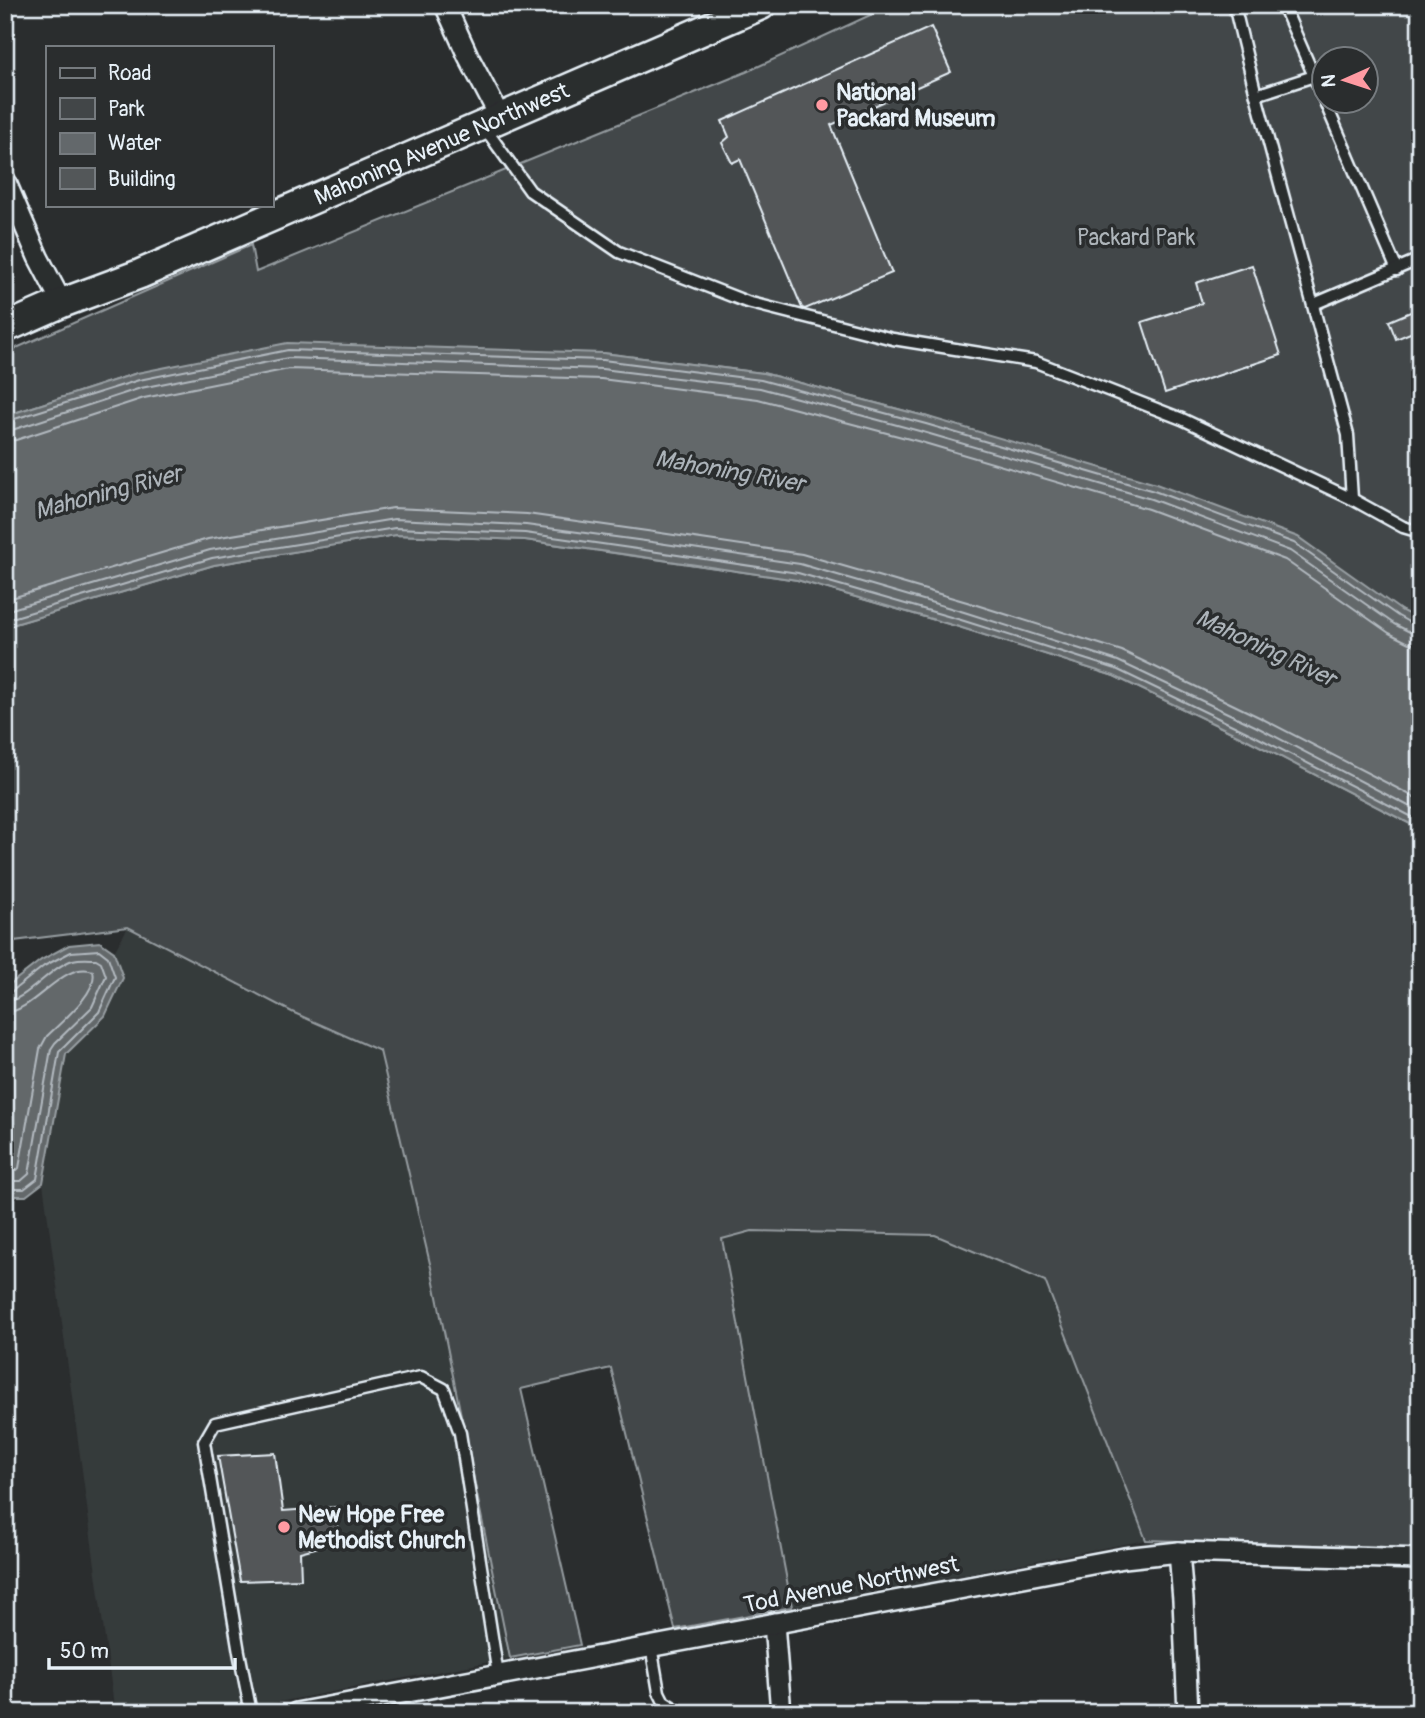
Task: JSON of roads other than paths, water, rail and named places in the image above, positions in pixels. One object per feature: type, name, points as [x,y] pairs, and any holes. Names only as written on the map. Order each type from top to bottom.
[{"type":"main road","name":"Mahoning Avenue Northwest","points":[[5,328],[140,274],[761,5]]},
{"type":"street","points":[[445,5],[468,57],[492,123]]},
{"type":"street","points":[[5,180],[38,257],[62,303]]},
{"type":"street","points":[[1179,1552],[1188,1713]]},
{"type":"street","name":"Tod Avenue Northwest","points":[[296,1713],[1124,1558],[1179,1552],[1420,1559]]},
{"type":"street","points":[[774,1623],[781,1713]]},
{"type":"lane","points":[[1234,5],[1348,435],[1352,499]]},
{"type":"lane","points":[[1283,5],[1310,67]]},
{"type":"lane","points":[[1256,95],[1310,77]]},
{"type":"lane","points":[[1331,116],[1397,270]]},
{"type":"lane","points":[[492,123],[530,191],[619,253],[747,302],[893,339],[1036,362],[1182,419],[1352,499],[1403,527],[1420,532]]},
{"type":"lane","points":[[1314,304],[1420,259]]},
{"type":"lane","points":[[251,1713],[204,1442],[215,1423],[421,1377],[444,1389],[460,1433],[498,1675]]},
{"type":"lane","points":[[651,1646],[659,1692],[664,1702],[682,1713]]},
{"type":"water","name":"Mahoning River","points":[[287,343],[603,353],[763,373],[928,417],[1156,484],[1298,537],[1402,611],[1420,620],[1420,829],[1248,740],[1114,676],[797,580],[525,540],[396,535],[214,565],[5,627],[5,416],[137,373]]},
{"type":"water","points":[[100,942],[114,952],[123,978],[105,1016],[66,1054],[43,1183],[26,1196],[5,1196],[5,988],[41,960],[69,945]]},
{"type":"place","name":"National Packard Museum","points":[[822,105]]},
{"type":"place","name":"New Hope Free Methodist Church","points":[[284,1527]]},
{"type":"park label","name":"Packard Park","points":[[1136,237]]}]
